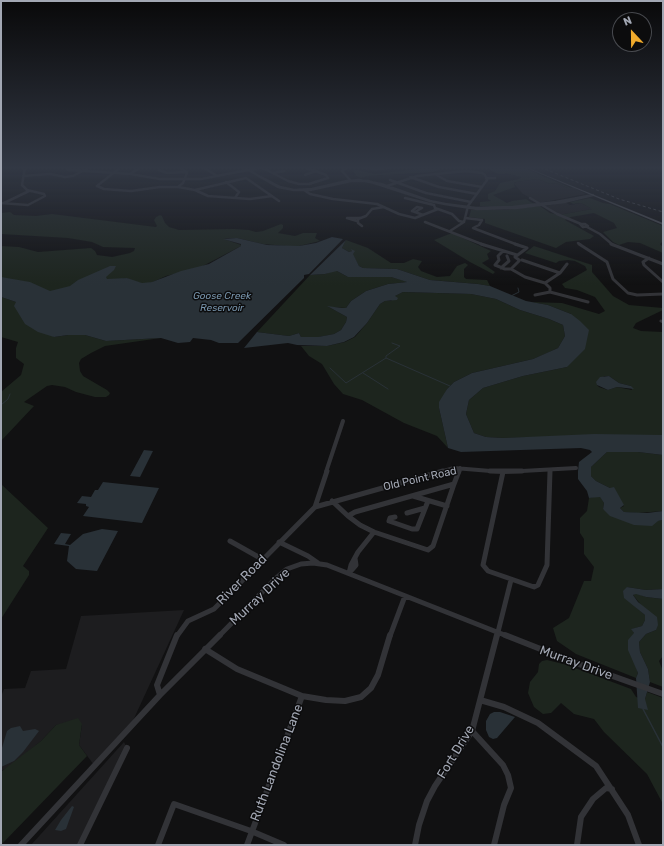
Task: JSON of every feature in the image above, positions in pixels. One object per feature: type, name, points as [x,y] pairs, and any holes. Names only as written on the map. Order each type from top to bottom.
[{"type":"main road","points":[[623,206],[663,224]]},
{"type":"main road","points":[[625,206],[663,221]]},
{"type":"street","points":[[362,226],[357,221],[347,218],[360,218],[366,216],[370,210],[382,206]]},
{"type":"street","points":[[385,206],[399,214],[415,218],[438,209]]},
{"type":"street","points":[[435,206],[438,209],[452,214],[459,221],[482,220],[479,225],[473,228],[527,248],[511,269]]},
{"type":"street","points":[[459,206],[506,209],[528,206]]},
{"type":"street","points":[[544,206],[580,226],[587,225],[587,227],[600,234],[611,244],[663,264]]},
{"type":"street","points":[[450,231],[465,220],[468,208]]},
{"type":"street","points":[[415,212],[423,215]]},
{"type":"street","points":[[357,221],[360,218]]},
{"type":"street","points":[[426,222],[518,259]]},
{"type":"street","points":[[578,242],[607,262],[613,279],[628,293],[637,295],[663,294]]},
{"type":"street","points":[[503,252],[498,256],[499,260],[495,264],[501,268],[511,269],[525,277],[546,282],[550,288],[550,292]]},
{"type":"street","points":[[501,268],[507,264],[508,257],[532,263],[560,273]]},
{"type":"street","points":[[649,258],[643,262],[644,265],[663,282]]},
{"type":"street","points":[[546,282],[560,273],[567,264]]},
{"type":"street","points":[[535,295],[550,292],[588,302]]},
{"type":"street","points":[[315,507],[343,421]]},
{"type":"street","name":"Old Point Road","points":[[315,507],[454,468],[503,472],[550,471],[576,468]]},
{"type":"street","points":[[332,501],[348,516],[374,532],[425,550],[429,550],[433,546],[460,468]]},
{"type":"street","points":[[503,472],[483,565],[488,571],[511,580],[536,587],[546,568],[550,471]]},
{"type":"street","points":[[348,516],[355,512],[454,484]]},
{"type":"street","points":[[413,496],[447,506]]},
{"type":"street","points":[[395,516],[390,518],[389,521],[416,529],[428,501]]},
{"type":"street","name":"River Road","points":[[160,695],[157,685],[176,638],[188,621],[214,608],[315,507]]},
{"type":"street","points":[[407,513],[425,508]]},
{"type":"street","points":[[349,573],[356,565],[354,558],[374,532]]},
{"type":"street","points":[[230,541],[262,559]]},
{"type":"street","points":[[279,542],[319,563]]},
{"type":"street","name":"Murray Drive","points":[[21,845],[160,695],[205,649],[282,572],[297,565],[319,563],[349,573],[497,633],[663,694]]},
{"type":"street","name":"Fort Drive","points":[[415,845],[419,825],[435,786],[472,731],[511,580]]},
{"type":"street","points":[[205,649],[237,670],[302,696],[326,700],[345,701],[361,697],[371,688],[378,675],[405,596]]},
{"type":"street","name":"Ruth Landolina Lane","points":[[247,845],[302,696]]},
{"type":"street","points":[[480,700],[504,707],[538,723],[596,766],[628,815],[639,845]]},
{"type":"street","points":[[472,731],[503,765],[508,775],[511,788],[504,805],[494,845]]},
{"type":"street","points":[[80,845],[126,748]]},
{"type":"street","points":[[577,845],[581,817],[593,799],[606,788],[612,789]]},
{"type":"street","points":[[158,845],[174,804],[251,831],[284,845]]},
{"type":"shaded area","points":[[486,206],[515,206],[503,208]]},
{"type":"shaded area","points":[[541,206],[550,213],[559,215],[592,209],[587,206],[616,206],[663,226],[663,241],[660,244],[663,247],[663,253],[640,243],[628,242],[619,245],[613,242],[603,232],[617,228],[614,223],[594,213],[571,217],[565,220],[594,236],[590,239],[566,242],[556,248],[485,223],[485,219],[469,217],[471,210],[504,210]]},
{"type":"shaded area","points":[[546,206],[588,206],[593,209],[559,215]]},
{"type":"shaded area","points":[[10,212],[14,215],[36,216],[52,214],[156,227],[157,226],[154,220],[160,215],[169,227],[179,230],[234,229],[256,232],[281,224],[283,225],[283,228],[278,233],[295,236],[303,233],[317,233],[315,238],[320,241],[299,246],[286,246],[263,244],[237,238],[228,238],[224,239],[241,246],[199,268],[166,276],[145,284],[132,281],[127,278],[58,293],[1,281],[1,246],[19,247],[38,252],[91,248],[97,255],[112,257],[130,253],[134,251],[135,248],[103,247],[92,242],[68,238],[1,234],[1,213]]},
{"type":"shaded area","points":[[452,233],[491,251],[487,254],[489,259],[482,263],[495,272],[493,274],[470,262],[434,240]]},
{"type":"shaded area","points":[[346,240],[368,248],[391,263],[404,263],[413,259],[422,261],[418,267],[421,271],[437,277],[450,276],[457,266],[465,263],[468,265],[464,269],[464,277],[466,279],[487,280],[490,286],[430,280],[397,269],[363,268],[359,266],[352,254],[354,252],[349,252],[342,248]]},
{"type":"shaded area","points":[[534,246],[592,265],[592,272],[613,296],[629,305],[663,308],[663,310],[636,323],[633,328],[641,331],[663,332],[663,435],[503,438],[486,437],[474,433],[466,414],[469,400],[483,388],[523,376],[567,367],[571,314],[548,305],[531,302],[562,303],[599,314],[605,311],[595,297],[577,290],[565,288],[562,284],[587,270],[585,266],[575,261],[568,260],[559,261],[556,263],[525,253]],"holes":[[[604,376],[609,376],[619,383],[631,386],[632,390],[617,387],[608,390],[597,385]]]},
{"type":"shaded area","points":[[337,271],[348,277],[391,277],[408,282],[388,284],[366,291],[351,301],[346,308],[329,307],[347,317],[341,330],[334,334],[319,337],[301,337],[299,333],[289,336],[257,332],[310,275],[325,274]]},
{"type":"shaded area","points":[[403,292],[471,294],[496,299],[520,310],[563,325],[565,336],[558,348],[533,359],[472,373],[454,382],[447,389],[439,408],[448,448],[437,436],[404,423],[362,400],[343,394],[334,384],[322,364],[309,356],[301,346],[327,346],[345,342],[355,337],[380,304],[385,301],[391,301],[395,296]]},
{"type":"shaded area","points":[[1,297],[16,302],[54,337],[85,335],[106,341],[161,338],[105,346],[81,359],[79,363],[80,371],[83,376],[107,390],[110,393],[109,395],[106,397],[95,397],[76,392],[65,387],[52,385],[47,386],[24,402],[34,406],[1,441],[1,392],[21,375],[24,364],[16,358],[16,348],[18,342],[1,337]]},
{"type":"shaded area","points":[[607,452],[638,452],[663,455],[663,511],[638,513],[624,512],[620,508],[624,506],[610,488],[596,481],[591,476],[591,467]]},
{"type":"shaded area","points":[[1,484],[48,528],[23,566],[29,571],[29,575],[1,619]]},
{"type":"shaded area","points":[[600,496],[604,503],[603,509],[658,521],[663,520],[663,589],[646,590],[627,587],[637,608],[645,615],[645,620],[642,626],[632,629],[634,633],[635,664],[638,673],[636,678],[576,654],[557,641],[553,628],[569,618],[584,581],[591,581],[594,567],[584,554],[584,539],[580,533],[580,518],[587,511],[589,498]]},
{"type":"shaded area","points":[[636,593],[646,597],[663,599],[663,656],[659,661],[663,671],[663,687],[650,682],[648,669],[640,652],[639,642],[646,634],[656,630],[642,606],[633,595]]},
{"type":"shaded area","points":[[184,610],[131,725],[94,765],[79,745],[82,724],[56,725],[41,741],[11,766],[1,771],[1,697],[4,689],[25,688],[31,671],[66,669],[81,616]]},
{"type":"shaded area","points":[[547,660],[567,665],[631,689],[636,697],[645,699],[647,692],[663,698],[663,804],[647,774],[604,732],[594,719],[574,714],[561,703],[551,713],[543,714],[534,707],[528,693],[530,682],[538,672],[539,664],[542,661]]},
{"type":"shaded area","points":[[78,718],[82,724],[79,745],[87,756],[1,845],[2,771],[41,741],[56,725]]},
{"type":"shaded area","points":[[124,742],[127,748],[80,845],[31,845]]},
{"type":"water","name":"Goose Creek Reservoir","points":[[332,237],[343,239],[309,274],[304,275],[304,278],[238,343],[219,343],[211,340],[193,338],[190,342],[178,343],[161,338],[106,341],[85,335],[54,337],[38,332],[25,324],[14,306],[16,302],[1,297],[1,277],[30,282],[50,291],[70,286],[78,280],[110,266],[116,266],[114,270],[106,277],[107,279],[127,278],[142,283],[152,282],[181,271],[209,264],[241,246],[241,244],[223,239],[237,238],[267,245],[299,246],[316,243]]},
{"type":"water","points":[[346,240],[342,248],[349,252],[352,251],[351,249],[355,251],[353,254],[359,266],[363,268],[397,269],[430,280],[490,286],[526,301],[548,305],[571,314],[580,321],[589,330],[585,349],[567,367],[523,376],[483,388],[469,400],[466,414],[474,433],[486,437],[503,438],[594,434],[663,435],[663,455],[638,452],[607,452],[591,467],[591,476],[596,481],[610,488],[614,487],[624,505],[620,508],[624,512],[647,513],[663,511],[663,520],[658,521],[652,526],[634,525],[610,516],[603,509],[604,503],[600,497],[589,498],[587,491],[578,479],[578,471],[579,462],[592,452],[590,450],[581,448],[461,452],[448,448],[439,408],[439,402],[447,389],[454,382],[472,373],[533,359],[558,348],[565,336],[563,325],[549,319],[520,310],[496,299],[471,294],[403,292],[395,296],[398,298],[397,300],[385,301],[380,304],[367,323],[354,337],[344,342],[327,346],[297,345],[288,343],[244,348],[257,332],[289,336],[299,333],[301,337],[318,337],[334,334],[341,330],[347,317],[327,306],[346,308],[351,301],[366,291],[388,284],[407,282],[391,277],[348,277],[337,271],[325,274],[310,275]]},
{"type":"water","points":[[609,376],[619,383],[631,386],[634,389],[617,387],[608,390],[597,385],[596,382],[600,377]]},
{"type":"water","points":[[144,450],[153,451],[140,477],[130,476]]},
{"type":"water","points":[[103,482],[159,488],[142,523],[83,516],[89,507],[86,506],[86,504],[77,503],[82,496],[91,497],[95,490],[98,490]]},
{"type":"water","points":[[102,529],[118,531],[97,571],[76,569],[67,561],[69,546],[54,544],[61,533],[71,534],[65,544],[70,545],[83,534]]},
{"type":"water","points":[[627,587],[646,590],[663,589],[663,599],[636,594],[633,595],[638,602],[657,617],[658,625],[656,630],[646,634],[639,642],[640,652],[648,669],[650,682],[645,699],[648,710],[638,708],[636,678],[638,673],[628,650],[628,640],[634,633],[631,629],[642,626],[645,620],[645,615],[624,598],[623,591]]},
{"type":"water","points":[[500,712],[515,717],[497,738],[493,739],[489,737],[486,730],[486,721],[490,714]]},
{"type":"water","points":[[20,726],[23,731],[35,729],[39,731],[14,761],[1,767],[1,751],[7,731],[11,728]]},
{"type":"water","points":[[72,806],[74,807],[66,829],[61,831],[55,830],[61,820]]},
{"type":"waterway","points":[[511,296],[519,292],[518,288]]},
{"type":"waterway","points":[[386,358],[386,356],[400,346],[392,343]]},
{"type":"waterway","points":[[330,368],[346,383],[386,358]]},
{"type":"waterway","points":[[386,358],[450,386]]},
{"type":"waterway","points":[[363,373],[388,389]]},
{"type":"waterway","points":[[1,405],[8,399],[10,394]]},
{"type":"waterway","points":[[643,709],[663,747]]},
{"type":"railway","points":[[644,206],[663,212]]}]
